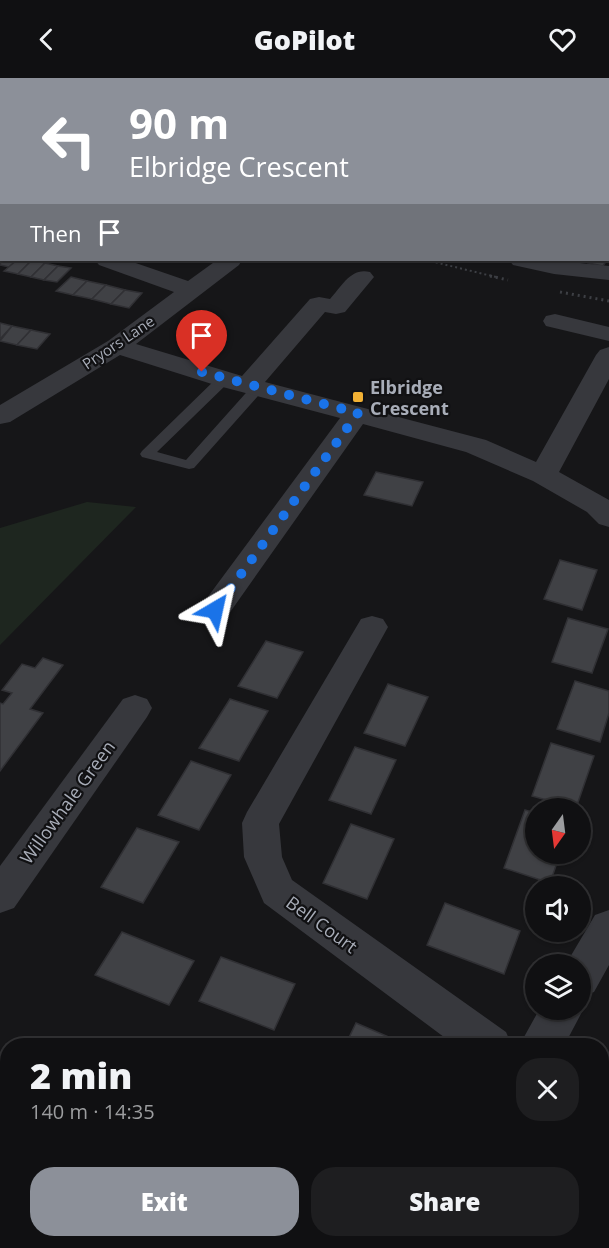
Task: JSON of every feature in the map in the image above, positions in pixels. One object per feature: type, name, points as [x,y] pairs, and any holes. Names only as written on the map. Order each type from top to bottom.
[{"type":"street","points":[[110,261],[191,290]]},
{"type":"street","name":"Pryors Lane","points":[[0,416],[117,345],[230,261]]},
{"type":"street","points":[[526,261],[554,267],[609,273]]},
{"type":"street","points":[[243,384],[319,304],[336,307],[362,277]]},
{"type":"street","points":[[555,321],[609,334]]},
{"type":"street","points":[[117,345],[243,384],[476,446],[543,475],[597,506],[609,517]]},
{"type":"street","points":[[543,475],[609,355]]},
{"type":"street","points":[[215,610],[358,413]]},
{"type":"street","name":"Bell Court","points":[[372,627],[260,823],[263,857],[278,891],[310,917],[480,1038]]},
{"type":"street","name":"Willowhale Green","points":[[0,896],[135,708]]},
{"type":"street","points":[[591,959],[609,927]]},
{"type":"street","points":[[545,1038],[556,1020]]},
{"type":"lane","points":[[243,384],[189,465],[147,454],[243,384]]},
{"type":"shaded area","points":[[87,502],[136,507],[0,645],[0,528]]},
{"type":"building","points":[[1,261],[16,261],[9,267],[0,265]]},
{"type":"building","points":[[16,261],[31,261],[18,274],[4,271]]},
{"type":"building","points":[[31,261],[45,263],[31,277],[18,274]]},
{"type":"building","points":[[589,261],[606,261],[603,266],[588,263]]},
{"type":"building","points":[[45,263],[58,266],[44,280],[31,277]]},
{"type":"building","points":[[58,266],[71,268],[57,282],[44,280]]},
{"type":"building","points":[[71,277],[87,281],[73,295],[56,291]]},
{"type":"building","points":[[87,281],[106,285],[92,299],[73,295]]},
{"type":"building","points":[[106,285],[125,290],[111,304],[92,299]]},
{"type":"building","points":[[125,290],[142,293],[129,308],[111,304]]},
{"type":"building","points":[[0,323],[12,326],[0,339]]},
{"type":"building","points":[[12,326],[31,330],[17,345],[0,341]]},
{"type":"building","points":[[31,330],[50,334],[37,349],[17,345]]},
{"type":"building","points":[[376,472],[423,482],[412,506],[364,495]]},
{"type":"building","points":[[560,560],[597,570],[582,610],[544,599]]},
{"type":"building","points":[[568,618],[608,629],[592,673],[552,662]]},
{"type":"building","points":[[266,641],[303,652],[277,698],[238,686]]},
{"type":"building","points":[[43,658],[63,665],[30,709],[43,713],[0,771],[0,703],[3,704],[12,693],[2,690],[22,664],[35,668]]},
{"type":"building","points":[[575,681],[609,691],[609,713],[600,742],[557,729]]},
{"type":"building","points":[[388,684],[428,697],[405,746],[364,733]]},
{"type":"building","points":[[230,699],[268,711],[239,761],[199,748]]},
{"type":"building","points":[[551,743],[594,756],[579,798],[532,796]]},
{"type":"building","points":[[355,747],[396,760],[371,814],[329,800]]},
{"type":"building","points":[[191,761],[231,775],[199,830],[158,815]]},
{"type":"building","points":[[525,810],[525,864],[557,864],[552,876],[529,876],[504,868]]},
{"type":"building","points":[[351,824],[394,839],[367,899],[323,883]]},
{"type":"building","points":[[137,828],[179,842],[143,903],[101,887]]},
{"type":"building","points":[[445,903],[520,931],[504,974],[427,945]]},
{"type":"building","points":[[122,932],[194,961],[169,1005],[95,975]]},
{"type":"building","points":[[221,957],[295,984],[274,1030],[199,1001]]},
{"type":"building","points":[[356,1023],[391,1038],[349,1038]]},
{"type":"place","name":"Elbridge Crescent","points":[[358,397]]},
{"type":"route","points":[[202,372],[358,413],[215,610]]}]
